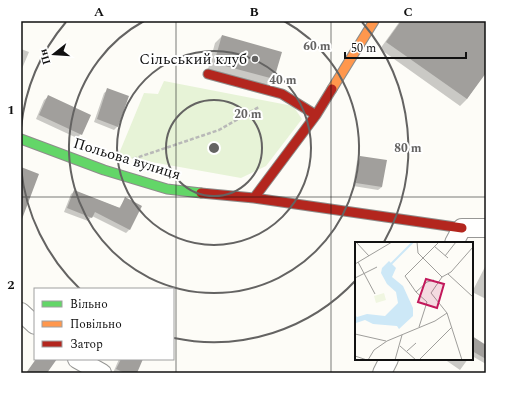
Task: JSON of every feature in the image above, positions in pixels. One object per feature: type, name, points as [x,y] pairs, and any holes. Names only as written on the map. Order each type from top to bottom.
[{"type":"street","points":[[254,198],[316,115],[374,21]]},
{"type":"street","points":[[208,74],[282,94],[316,115]]},
{"type":"street","name":"Польова вулиця","points":[[21,139],[104,170],[167,189],[254,198],[458,236]]},
{"type":"street","points":[[458,236],[486,228]]},
{"type":"street","points":[[21,312],[34,324]]},
{"type":"street","points":[[79,360],[102,373]]},
{"type":"street","points":[[382,373],[389,360]]},
{"type":"path","points":[[132,160],[219,130],[282,94]]},
{"type":"green space","points":[[164,81],[293,106],[302,119],[266,166],[241,178],[118,156],[144,93],[158,94]]},
{"type":"building","points":[[401,21],[486,21],[486,73],[467,99],[386,42]]},
{"type":"building","points":[[222,35],[282,52],[274,79],[214,63]]},
{"type":"building","points":[[107,88],[129,96],[118,127],[97,119]]},
{"type":"building","points":[[48,95],[91,115],[82,135],[39,115]]},
{"type":"building","points":[[360,156],[387,160],[382,187],[356,183]]},
{"type":"building","points":[[21,167],[39,174],[22,219],[21,219]]},
{"type":"building","points":[[74,190],[120,208],[125,197],[142,206],[130,230],[95,212],[92,218],[67,208]]},
{"type":"building","points":[[473,337],[486,345],[486,359],[473,352]]},
{"type":"building","points":[[35,360],[56,360],[47,373],[26,373]]},
{"type":"building","points":[[120,360],[143,360],[137,373],[125,373],[116,369]]},
{"type":"traffic: fast","points":[[21,139],[104,170],[167,189],[201,193]]},
{"type":"traffic: slow","points":[[332,89],[374,21]]},
{"type":"traffic: jam","points":[[208,74],[282,94],[316,115]]},
{"type":"traffic: jam","points":[[201,193],[254,198],[316,115],[332,89]]},
{"type":"traffic: jam","points":[[254,198],[462,228]]},
{"type":"place","name":"Сільський клуб","points":[[255,59]]}]
